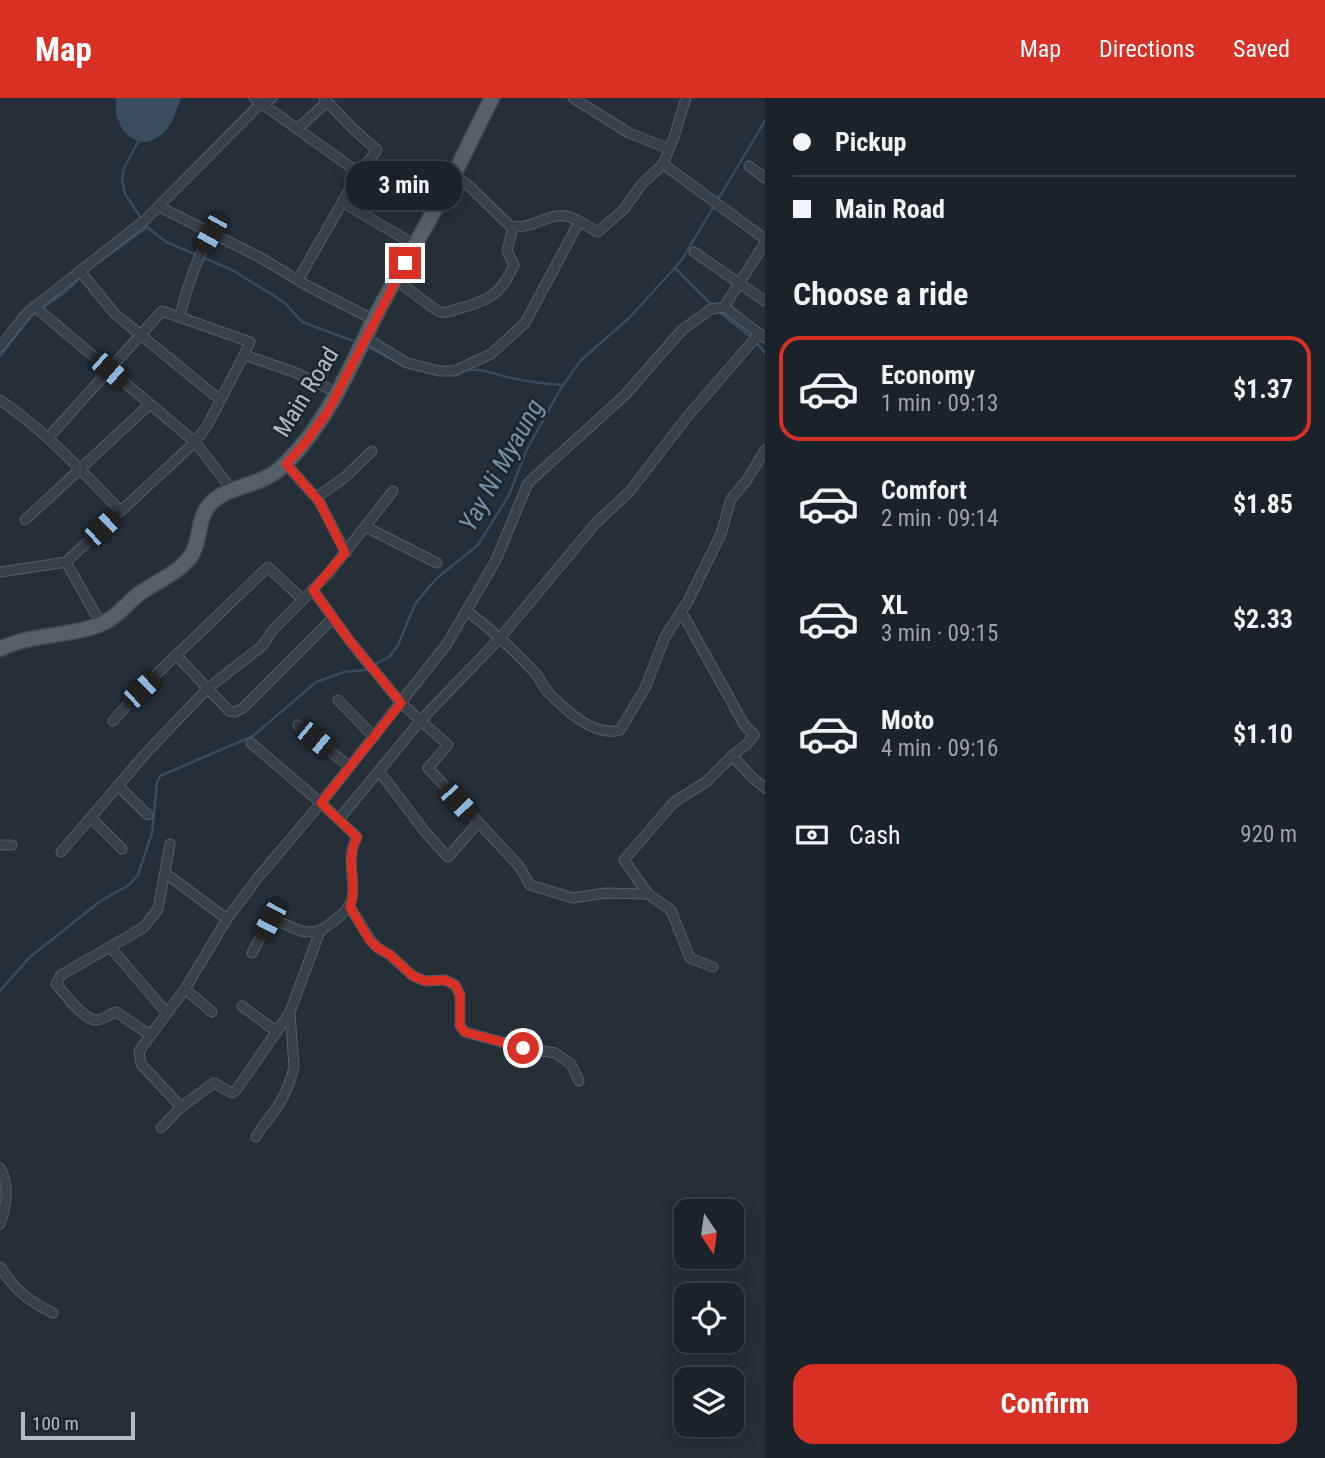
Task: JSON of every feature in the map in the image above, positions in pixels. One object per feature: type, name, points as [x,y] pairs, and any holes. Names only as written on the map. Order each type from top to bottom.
[{"type":"main road","name":"Main Road","points":[[0,649],[37,636],[101,624],[118,614],[136,596],[185,562],[195,546],[205,511],[211,503],[233,491],[266,479],[286,464],[305,443],[338,393],[492,98]]},
{"type":"street","points":[[0,347],[3,334],[82,274],[160,206],[257,101],[272,98]]},
{"type":"street","points":[[573,98],[629,133],[669,149]]},
{"type":"street","points":[[454,175],[513,227],[528,227],[558,216],[569,216],[598,232],[624,209],[641,185],[663,164],[686,98]]},
{"type":"street","points":[[298,129],[326,100],[377,150],[359,173],[298,280]]},
{"type":"street","points":[[257,101],[359,173]]},
{"type":"street","points":[[663,164],[765,241],[724,307]]},
{"type":"street","points":[[749,166],[765,178]]},
{"type":"street","points":[[342,202],[415,245]]},
{"type":"street","points":[[160,206],[374,320]]},
{"type":"street","points":[[366,338],[407,363],[439,371],[454,371],[491,354],[525,323],[579,222]]},
{"type":"street","points":[[395,280],[443,313],[489,299],[498,292],[514,265],[507,251],[513,227]]},
{"type":"street","points":[[180,316],[189,281],[211,233]]},
{"type":"street","points":[[694,252],[765,301]]},
{"type":"street","points":[[82,274],[108,307],[219,399]]},
{"type":"street","points":[[181,1107],[139,1059],[139,1051],[185,989],[227,919],[256,880],[442,652],[496,560],[528,483],[625,395],[682,330],[711,309],[724,307],[762,336],[687,417],[630,491],[595,524],[500,638],[421,720],[339,819]]},
{"type":"street","points":[[39,309],[195,442],[233,491]]},
{"type":"street","points":[[0,572],[66,562],[195,442],[207,426],[250,342],[162,311],[48,438]]},
{"type":"street","points":[[244,355],[294,372],[338,393]]},
{"type":"street","points":[[0,400],[48,438],[121,510]]},
{"type":"street","points":[[25,520],[149,405]]},
{"type":"street","points":[[467,611],[500,638],[538,676],[544,688],[556,700],[586,724],[600,730],[620,730],[645,688],[665,637],[722,534],[731,499],[747,480],[765,450]]},
{"type":"street","points":[[317,497],[359,465],[372,451]]},
{"type":"street","points":[[286,464],[317,497],[345,553]]},
{"type":"street","points":[[61,852],[208,688],[262,646],[345,553],[393,491]]},
{"type":"street","points":[[366,527],[437,564]]},
{"type":"street","points":[[66,562],[101,624]]},
{"type":"street","points":[[113,722],[176,655],[268,567],[303,600]]},
{"type":"street","points":[[313,590],[369,666],[401,703],[448,745],[428,768],[519,866],[530,885],[573,898],[604,893],[648,894]]},
{"type":"street","points":[[681,611],[745,726],[754,735],[706,782],[674,802],[624,860],[648,894],[671,910],[690,958],[713,967]]},
{"type":"street","points":[[176,655],[229,711],[235,712],[243,708],[333,618]]},
{"type":"street","points":[[338,700],[374,737]]},
{"type":"street","points":[[298,725],[350,767]]},
{"type":"street","points":[[161,1128],[181,1107],[214,1083],[234,1092],[290,1012],[320,931],[350,907],[354,892],[351,852],[357,837],[251,743]]},
{"type":"street","points":[[732,755],[765,788]]},
{"type":"street","points":[[379,771],[426,833],[448,857],[478,823]]},
{"type":"street","points":[[118,786],[148,815]]},
{"type":"street","points":[[91,818],[122,849]]},
{"type":"street","points":[[150,1035],[117,1012],[91,1020],[56,984],[61,975],[144,927],[158,909],[170,844]]},
{"type":"street","points":[[0,845],[12,845]]},
{"type":"street","points":[[164,873],[227,919]]},
{"type":"street","points":[[350,907],[370,941],[413,976],[425,981],[445,980],[455,985],[460,995],[460,1026],[465,1032],[501,1043],[555,1054],[571,1063],[579,1081]]},
{"type":"street","points":[[253,953],[270,920],[304,932],[320,931]]},
{"type":"street","points":[[110,947],[166,1012]]},
{"type":"street","points":[[185,989],[212,1012]]},
{"type":"street","points":[[242,1006],[277,1032]]},
{"type":"street","points":[[256,1137],[278,1106],[292,1075],[294,1066],[290,1012]]},
{"type":"street","points":[[0,1168],[5,1177],[6,1188],[5,1211],[0,1224]]},
{"type":"street","points":[[0,1267],[13,1288],[53,1313]]},
{"type":"water","points":[[116,98],[181,98],[168,128],[154,140],[140,142],[127,135],[122,128],[116,115]]},
{"type":"waterway","name":"Yay Ni Myaung","points":[[0,991],[30,957],[99,902],[129,885],[138,875],[152,833],[160,776],[253,736],[316,682],[344,672],[365,670],[390,656],[398,645],[415,604],[436,579],[478,545],[509,495],[526,451],[560,390],[580,361],[629,318],[681,261],[765,121]]},
{"type":"waterway","points":[[138,142],[124,168],[122,180],[125,194],[147,227],[166,242],[232,270],[268,292],[285,303],[302,322],[356,342]]},
{"type":"waterway","points":[[103,259],[146,228]]},
{"type":"waterway","points":[[676,269],[713,306]]},
{"type":"waterway","points":[[0,356],[32,315],[64,293],[82,276]]},
{"type":"waterway","points":[[718,311],[751,337]]},
{"type":"waterway","points":[[756,342],[765,353]]},
{"type":"waterway","points":[[365,345],[405,367]]},
{"type":"waterway","points":[[463,371],[480,370],[521,380],[563,385]]},
{"type":"route","points":[[405,263],[328,411],[286,464],[312,490],[345,553],[313,590],[369,666],[401,703],[321,803],[357,837],[351,852],[354,892],[350,907],[370,941],[413,976],[425,981],[445,980],[455,985],[460,995],[459,1022],[462,1030],[478,1037],[523,1048]]}]
